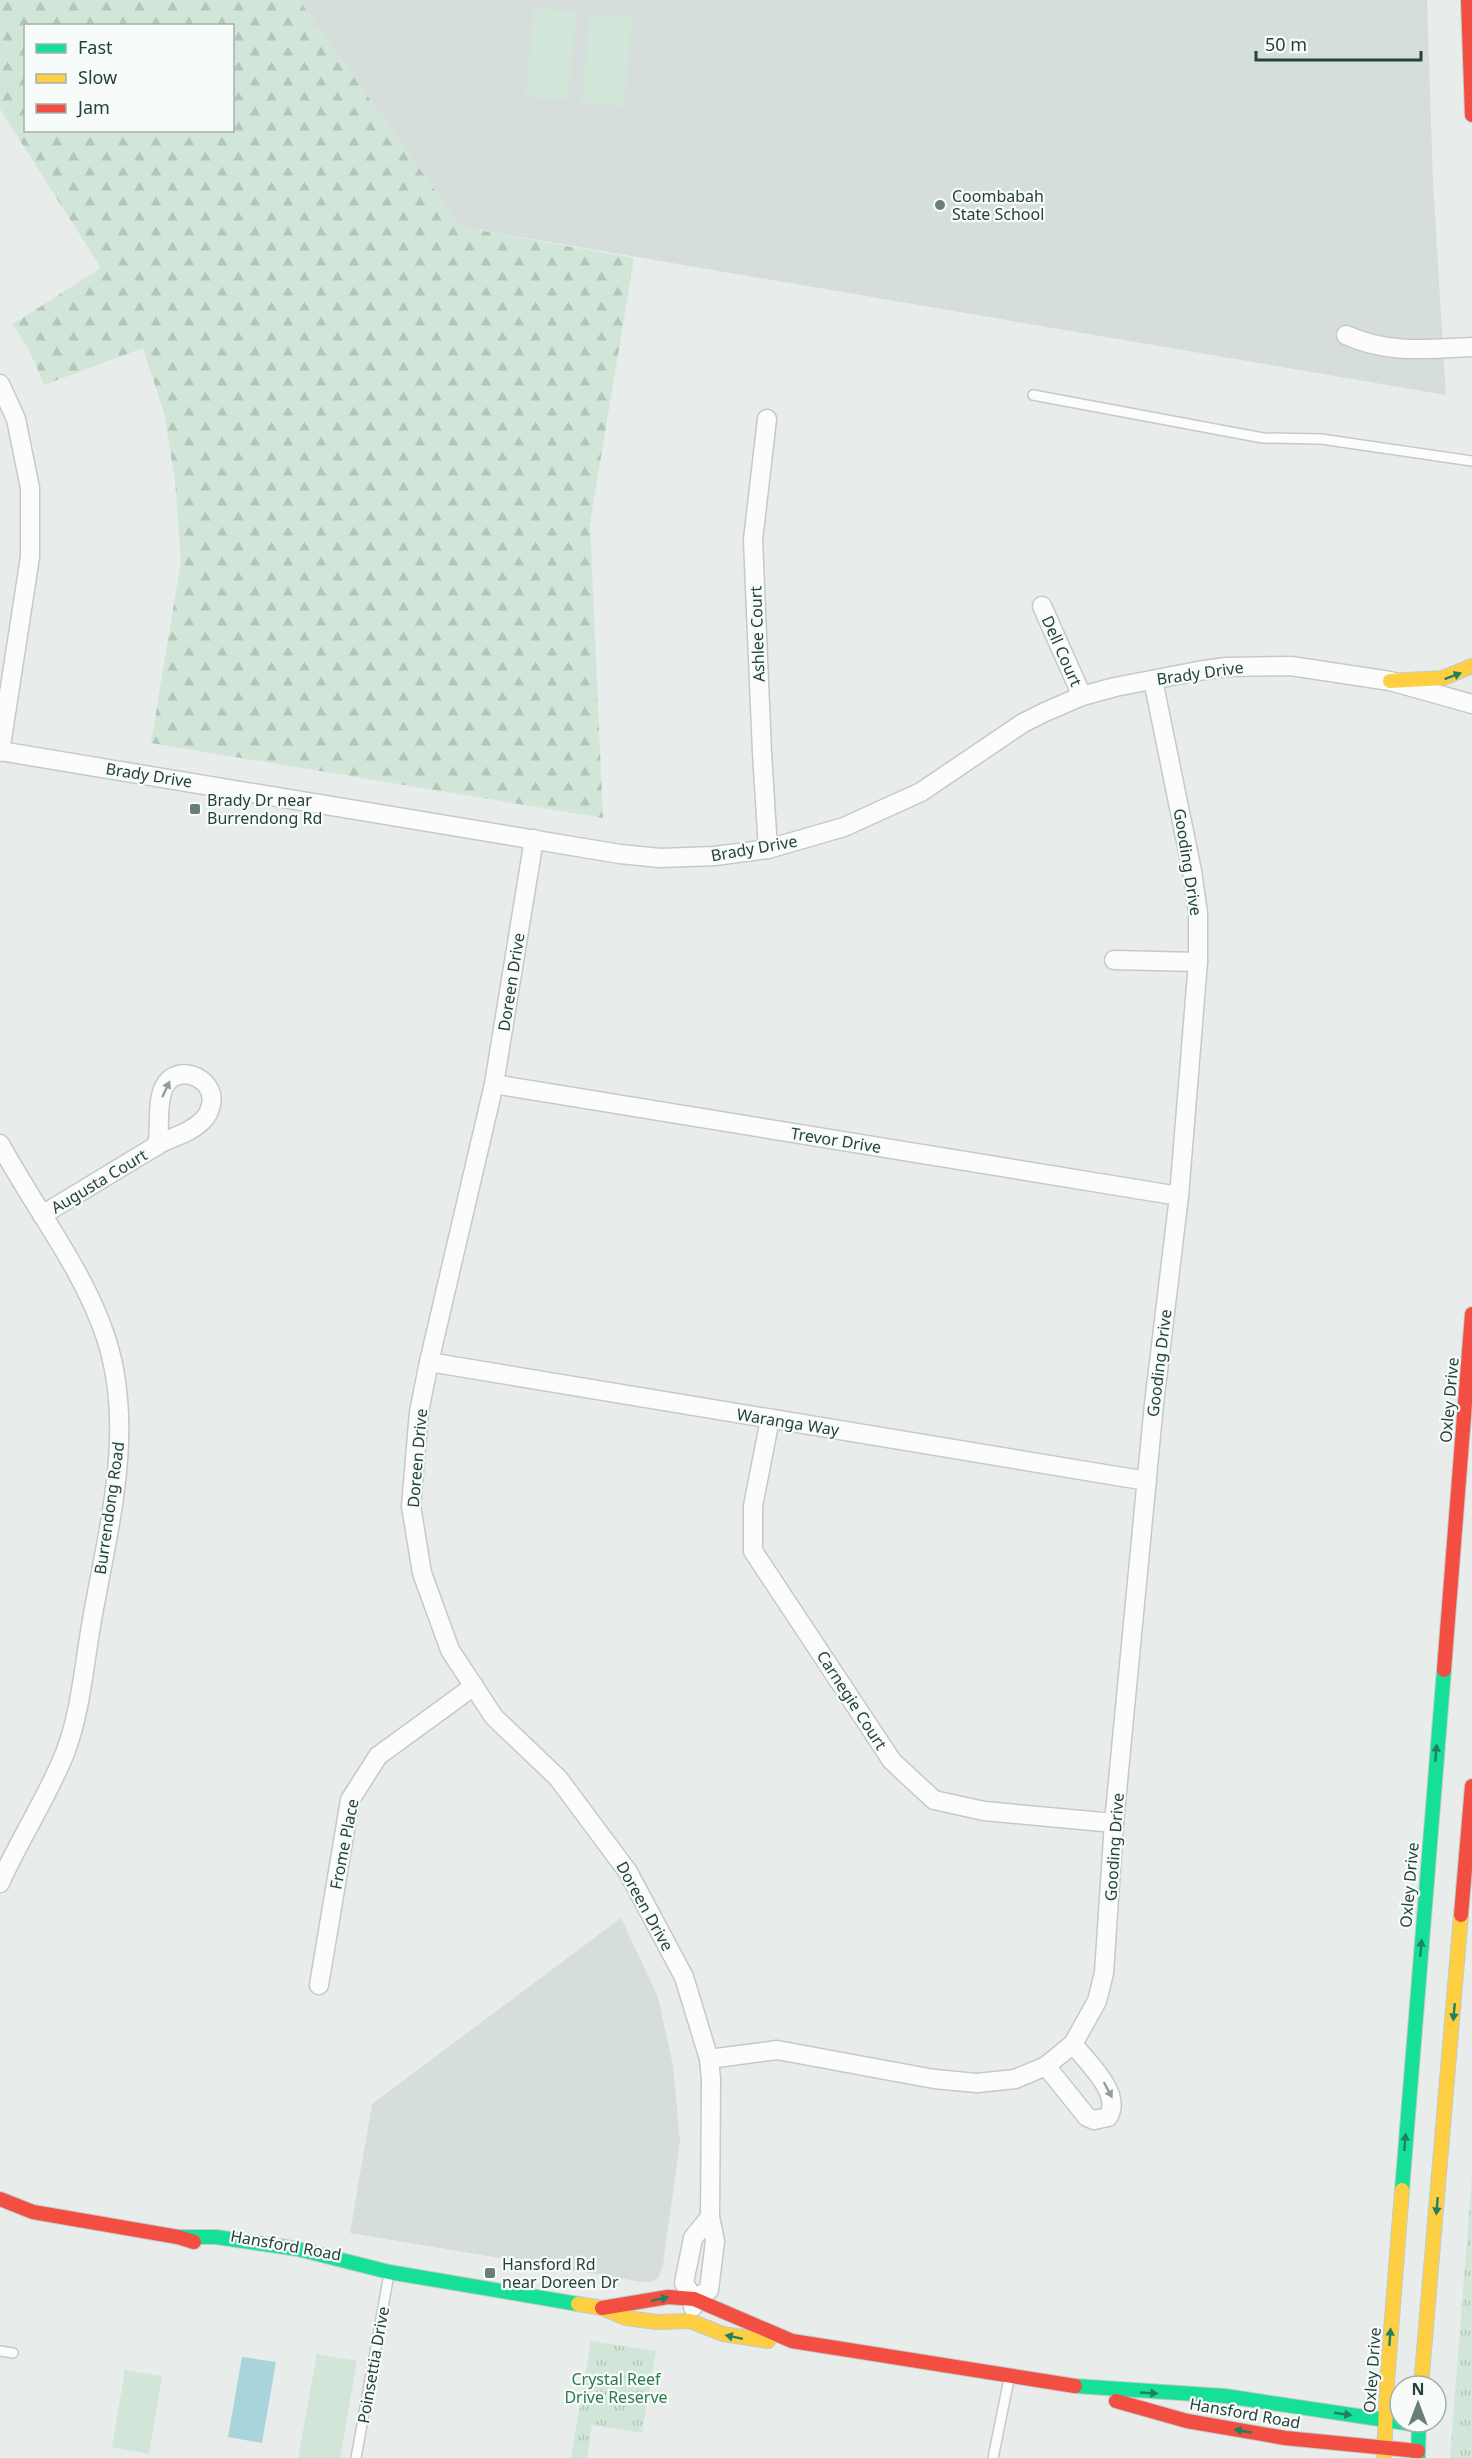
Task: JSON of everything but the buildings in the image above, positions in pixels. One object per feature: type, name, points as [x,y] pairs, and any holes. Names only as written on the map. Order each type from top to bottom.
[{"type":"street","points":[[1468,0],[1472,115]]},
{"type":"street","points":[[1346,335],[1374,346],[1417,349],[1472,347]]},
{"type":"street","points":[[0,384],[16,419],[30,488],[30,557],[0,751]]},
{"type":"street","name":"Ashlee Court","points":[[767,419],[753,540],[768,849]]},
{"type":"street","name":"Dell Court","points":[[1042,606],[1082,696]]},
{"type":"street","name":"Brady Drive","points":[[0,751],[620,854],[660,858],[715,856],[768,849],[844,828],[921,792],[1023,723],[1082,696],[1153,680],[1226,667],[1291,666],[1390,681],[1472,704]]},
{"type":"street","points":[[1390,681],[1445,680],[1472,666]]},
{"type":"street","name":"Gooding Drive","points":[[709,2059],[777,2050],[934,2079],[977,2083],[1014,2079],[1046,2066],[1073,2044],[1097,2001],[1104,1973],[1114,1823],[1147,1481],[1179,1196],[1198,962],[1198,912],[1192,871],[1153,680]]},
{"type":"street","name":"Doreen Drive","points":[[534,839],[494,1084],[419,1412],[411,1506],[422,1573],[450,1650],[494,1717],[558,1778],[628,1872],[684,1977],[709,2059],[711,2079],[710,2217],[715,2241],[709,2290],[694,2299]]},
{"type":"street","points":[[1114,960],[1198,962]]},
{"type":"street","name":"Trevor Drive","points":[[494,1084],[1179,1196]]},
{"type":"street","name":"Burrendong Road","points":[[0,1144],[83,1282],[107,1340],[119,1401],[117,1475],[73,1726],[52,1783],[16,1847],[0,1883]]},
{"type":"street","name":"Augusta Court","points":[[42,1215],[156,1146]]},
{"type":"street","name":"Oxley Drive","points":[[1384,2453],[1419,1966],[1472,1314]]},
{"type":"street","name":"Waranga Way","points":[[429,1362],[1147,1481]]},
{"type":"street","name":"Carnegie Court","points":[[770,1419],[753,1506],[753,1551],[892,1761],[934,1800],[984,1811],[1114,1823]]},
{"type":"street","name":"Frome Place","points":[[319,1985],[350,1800],[378,1756],[474,1686]]},
{"type":"street","points":[[1421,2374],[1472,1786]]},
{"type":"street","points":[[1046,2066],[1087,2117],[1094,2120],[1108,2117],[1112,2110],[1112,2095],[1073,2044]]},
{"type":"street","name":"Hansford Road","points":[[0,2199],[33,2212],[178,2237],[249,2256]]},
{"type":"street","name":"Hansford Road","points":[[0,2214],[33,2212]]},
{"type":"street","name":"Doreen Drive","points":[[690,2321],[694,2299],[684,2283],[691,2246],[693,2238],[710,2217]]},
{"type":"street","name":"Hansford Road","points":[[178,2237],[216,2237],[298,2249],[389,2272],[602,2308],[626,2318],[690,2321],[723,2334],[747,2339],[777,2342],[792,2340]]},
{"type":"street","name":"Hansford Road","points":[[318,2269],[340,2272],[389,2272]]},
{"type":"street","name":"Hansford Road","points":[[602,2308],[668,2297],[694,2299],[758,2328],[792,2340],[1070,2386],[1225,2396],[1388,2420]]},
{"type":"street","name":"Hansford Road","points":[[1070,2386],[1187,2421],[1384,2453],[1418,2455]]},
{"type":"street","points":[[1418,2455],[1419,2434]]},
{"type":"street","points":[[1301,2440],[1329,2458]]},
{"type":"lane","points":[[1033,395],[1263,438],[1321,439],[1472,461]]},
{"type":"lane","name":"Poinsettia Drive","points":[[356,2458],[389,2272]]},
{"type":"lane","points":[[0,2351],[13,2353]]},
{"type":"lane","points":[[993,2458],[1010,2377]]},
{"type":"shaded area","name":"Coombabah State School","points":[[299,0],[1427,0],[1433,182],[1446,395],[461,227]]},
{"type":"shaded area","points":[[621,1918],[658,1997],[673,2065],[680,2141],[663,2265],[659,2277],[652,2282],[642,2282],[350,2233],[372,2104]]},
{"type":"green space","points":[[0,0],[299,0],[461,227],[634,258],[590,523],[603,818],[151,743],[181,561],[175,481],[164,413],[143,348],[44,385],[30,352],[13,324],[101,268],[0,109]]},
{"type":"green space","points":[[534,8],[576,12],[568,100],[526,97]]},
{"type":"green space","points":[[590,14],[632,18],[624,106],[582,103]]},
{"type":"green space","points":[[1472,2175],[1472,2458],[1450,2458]]},
{"type":"green space","name":"Crystal Reef Drive Reserve","points":[[591,2341],[656,2351],[642,2433],[592,2425],[587,2458],[571,2458]]},
{"type":"green space","points":[[317,2354],[357,2361],[340,2458],[298,2458]]},
{"type":"green space","points":[[125,2370],[162,2376],[149,2454],[112,2447]]},
{"type":"water","points":[[242,2357],[276,2362],[262,2443],[228,2437]]},
{"type":"traffic: fast","points":[[1402,2190],[1444,1670]]},
{"type":"traffic: fast","points":[[178,2237],[216,2237],[298,2249],[389,2272],[578,2304]]},
{"type":"traffic: fast","points":[[1075,2386],[1225,2396],[1388,2420]]},
{"type":"traffic: fast","points":[[1418,2458],[1419,2434]]},
{"type":"traffic: slow","points":[[1390,681],[1443,678],[1472,666]]},
{"type":"traffic: slow","points":[[1422,2374],[1461,1915]]},
{"type":"traffic: slow","points":[[1384,2458],[1387,2383],[1402,2190]]},
{"type":"traffic: slow","points":[[578,2304],[602,2308],[626,2318],[657,2322],[690,2321],[723,2334],[768,2341]]},
{"type":"traffic: jam","points":[[1468,0],[1472,115]]},
{"type":"traffic: jam","points":[[1444,1670],[1472,1314]]},
{"type":"traffic: jam","points":[[1461,1915],[1472,1786]]},
{"type":"traffic: jam","points":[[0,2199],[33,2212],[178,2237],[194,2242]]},
{"type":"traffic: jam","points":[[602,2308],[668,2297],[694,2299],[792,2341],[1075,2386]]},
{"type":"traffic: jam","points":[[1116,2401],[1187,2421],[1285,2438],[1418,2451]]},
{"type":"place","name":"Coombabah State School","points":[[940,205]]},
{"type":"place","name":"Brady Dr near Burrendong Rd","points":[[195,809]]},
{"type":"place","name":"Hansford Rd near Doreen Dr","points":[[490,2273]]}]
